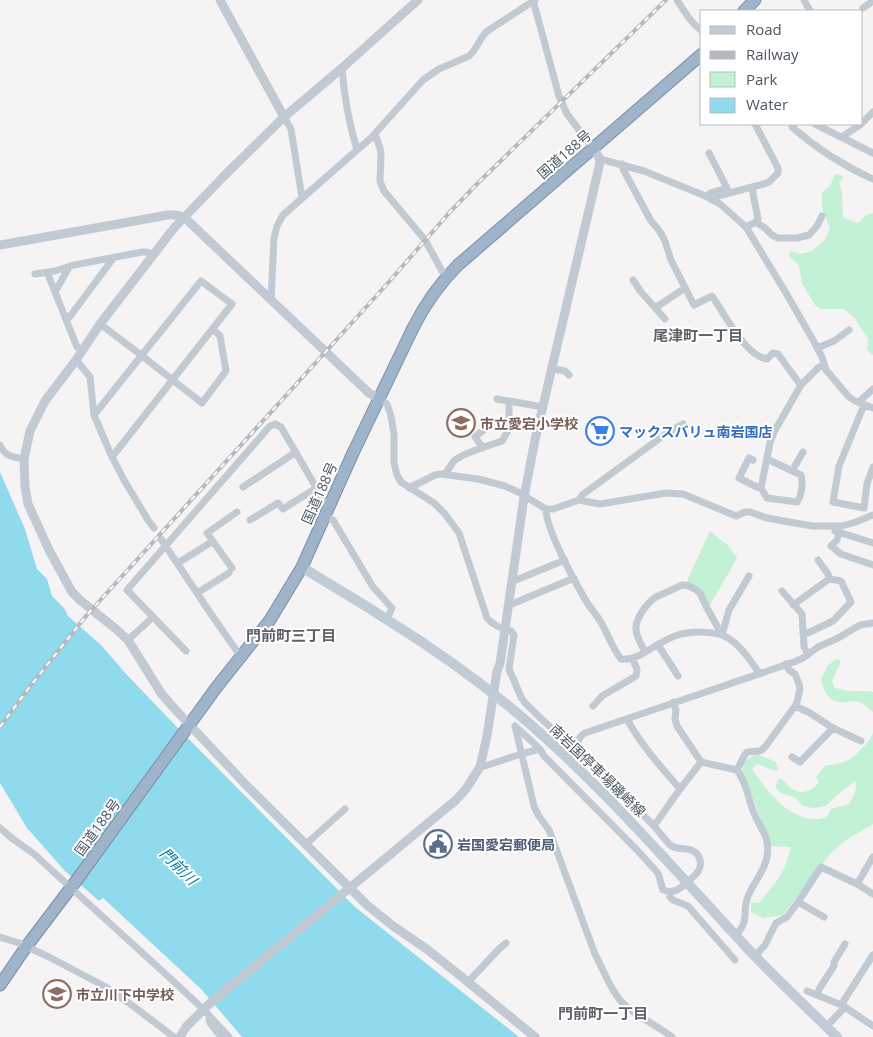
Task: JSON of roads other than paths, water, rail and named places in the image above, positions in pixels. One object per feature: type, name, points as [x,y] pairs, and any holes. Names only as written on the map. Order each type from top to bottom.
[{"type":"highway","points":[[746,10],[755,0]]},
{"type":"highway","name":"国道188号","points":[[0,985],[188,727],[270,620],[302,567],[379,399],[422,311],[434,293],[458,265],[700,56]]},
{"type":"main road","name":"南岩国停車場磯崎線","points":[[302,567],[387,619],[465,672],[557,748],[623,813],[755,956],[837,1037]]},
{"type":"street","points":[[220,0],[291,129],[302,198]]},
{"type":"street","points":[[418,0],[284,117],[184,217],[152,255],[45,401],[30,431],[24,458],[23,474],[28,504],[39,530],[72,592],[128,640],[161,693],[188,727],[306,844],[347,889],[393,926],[428,950],[535,1037]]},
{"type":"street","points":[[271,300],[274,238],[277,226],[284,215],[375,134],[423,80],[439,69],[469,56],[486,32],[534,0],[559,96],[568,114],[600,159],[644,171],[710,199],[720,204],[746,227],[818,348],[826,370],[848,396],[873,408]]},
{"type":"street","points":[[677,0],[696,27],[700,30]]},
{"type":"street","points":[[864,8],[873,1]]},
{"type":"street","points":[[342,68],[357,150]]},
{"type":"street","points":[[863,122],[873,112]]},
{"type":"street","points":[[710,199],[769,182],[778,173],[778,168],[756,125]]},
{"type":"street","points":[[793,125],[792,127],[808,141],[839,161],[873,179]]},
{"type":"street","points":[[817,125],[873,153]]},
{"type":"street","points":[[842,137],[860,125]]},
{"type":"street","points":[[375,134],[380,148],[380,181],[384,191],[425,240],[442,271],[448,276]]},
{"type":"street","points":[[710,153],[728,188],[710,193],[710,199]]},
{"type":"street","points":[[180,1037],[186,1027],[206,1009],[347,889],[456,800],[466,789],[480,766],[500,664],[524,497],[535,440],[600,159]]},
{"type":"street","points":[[622,164],[622,169],[652,221],[658,227],[668,248],[668,253],[694,305],[712,296],[744,344],[762,358],[766,359],[773,353],[778,354],[801,385]]},
{"type":"street","points":[[746,227],[758,220],[753,187]]},
{"type":"street","points":[[0,244],[168,215],[184,217],[369,394],[387,404],[394,434],[394,463],[397,475],[401,482],[434,503],[459,533],[487,618],[491,623],[511,631],[514,635],[509,669],[521,697],[525,703],[560,735],[578,742]]},
{"type":"street","points":[[756,222],[772,236],[778,238],[797,238],[809,235],[817,226],[822,216]]},
{"type":"street","points":[[35,274],[142,252],[152,255]]},
{"type":"street","points":[[66,319],[68,319],[112,258]]},
{"type":"street","points":[[55,292],[68,267]]},
{"type":"street","points":[[47,272],[76,347],[82,351]]},
{"type":"street","points":[[94,415],[201,280],[232,304],[112,457]]},
{"type":"street","points":[[633,280],[665,319]]},
{"type":"street","points":[[655,308],[685,288]]},
{"type":"street","points":[[100,324],[202,403],[226,371],[220,336],[213,329]]},
{"type":"street","points":[[818,348],[834,341],[849,330]]},
{"type":"street","points":[[76,360],[90,377],[94,415],[112,457],[154,528]]},
{"type":"street","points":[[761,488],[774,432],[801,385],[824,365]]},
{"type":"street","points":[[552,369],[565,371],[569,375]]},
{"type":"street","points":[[873,389],[861,400],[862,404],[839,466],[833,502],[864,508],[873,467]]},
{"type":"street","points":[[497,399],[543,406]]},
{"type":"street","points":[[445,474],[460,457],[502,441],[509,429],[509,401]]},
{"type":"street","points":[[186,651],[127,590],[270,426],[275,424],[281,427],[373,587],[392,608],[387,619]]},
{"type":"street","points":[[483,448],[475,438],[491,424]]},
{"type":"street","points":[[579,500],[582,495],[667,433],[683,424]]},
{"type":"street","points":[[0,445],[2,451],[7,455],[15,458],[24,458]]},
{"type":"street","points":[[243,487],[296,452]]},
{"type":"street","points":[[792,471],[803,452]]},
{"type":"street","points":[[753,460],[749,458],[739,478],[761,488],[767,498],[797,502],[800,499],[801,475],[767,459]]},
{"type":"street","points":[[409,488],[435,475],[445,474],[505,486],[546,509],[553,509],[579,500],[600,504],[676,493],[683,494],[736,516],[750,512],[767,518],[812,526],[842,526],[873,515]]},
{"type":"street","points":[[250,520],[278,503],[283,509],[316,488]]},
{"type":"street","points":[[546,509],[550,529],[565,560],[587,603],[603,625],[621,659],[632,658],[674,636],[692,632],[711,633],[729,638],[759,673]]},
{"type":"street","points":[[197,593],[230,570],[214,541],[207,533],[237,512]]},
{"type":"street","points":[[829,526],[839,532],[873,543]]},
{"type":"street","points":[[839,532],[837,540],[831,546],[841,554],[873,565]]},
{"type":"street","points":[[161,539],[241,656]]},
{"type":"street","points":[[178,563],[214,541]]},
{"type":"street","points":[[512,579],[516,580],[565,560]]},
{"type":"street","points":[[818,560],[828,574],[828,580]]},
{"type":"street","points":[[722,635],[729,610],[749,576]]},
{"type":"street","points":[[508,605],[574,578]]},
{"type":"street","points":[[793,605],[828,580],[841,581],[851,602],[834,621],[808,633],[803,633]]},
{"type":"street","points":[[645,652],[636,632],[636,625],[640,616],[656,597],[682,585],[689,586],[700,593],[722,635]]},
{"type":"street","points":[[782,591],[802,614],[804,647],[808,654]]},
{"type":"street","points":[[128,640],[153,617]]},
{"type":"street","points":[[672,1037],[620,1001],[595,954],[549,830],[534,806],[515,726],[540,749],[544,756],[637,850],[658,873],[663,890],[670,892],[679,889],[699,870],[700,858],[697,853],[690,849],[679,849],[671,845],[580,753],[578,742],[580,736],[803,658],[818,647],[860,625],[873,623]]},
{"type":"street","points":[[658,645],[678,676]]},
{"type":"street","points":[[593,706],[602,696],[636,676],[636,669],[632,658]]},
{"type":"street","points":[[737,770],[747,752],[760,751],[765,747],[795,706],[800,689],[799,684],[795,674],[789,670],[786,664]]},
{"type":"street","points":[[673,702],[676,710],[675,719],[677,726],[701,762],[737,770],[744,783],[756,821],[766,838],[767,858],[748,898],[746,918],[736,935]]},
{"type":"street","points":[[795,706],[819,717],[834,728],[861,742]]},
{"type":"street","points":[[627,719],[637,737],[680,789]]},
{"type":"street","points":[[792,757],[800,762],[834,728]]},
{"type":"street","points":[[480,766],[540,749]]},
{"type":"street","points":[[654,826],[701,762]]},
{"type":"street","points":[[306,844],[345,809]]},
{"type":"street","points":[[0,828],[13,840],[73,884],[206,1009],[229,1037]]},
{"type":"street","points":[[857,884],[873,857]]},
{"type":"street","points":[[755,956],[765,945],[776,923],[787,917],[821,867],[857,884],[873,894]]},
{"type":"street","points":[[670,892],[673,900],[688,906],[735,960]]},
{"type":"street","points":[[798,902],[824,918]]},
{"type":"street","points":[[0,937],[26,947],[104,986],[174,1037]]},
{"type":"street","points":[[468,982],[506,943]]},
{"type":"street","points":[[818,994],[845,944]]},
{"type":"street","points":[[826,1027],[843,1006],[873,954]]},
{"type":"street","points":[[807,991],[843,1006],[873,1026]]},
{"type":"street","points":[[206,1009],[210,1023],[221,1037]]},
{"type":"water","name":"門前川","points":[[0,472],[25,529],[37,569],[47,579],[52,596],[64,608],[68,616],[101,645],[174,724],[355,907],[519,1037],[242,1037],[202,990],[103,898],[99,901],[65,871],[27,828],[0,783]]},
{"type":"railway","points":[[0,727],[86,616],[449,213],[666,0]]},
{"type":"place","name":"市立愛宕小学校","points":[[461,423]]},
{"type":"place","name":"マックスバリュ南岩国店","points":[[600,431]]},
{"type":"place","name":"岩国愛宕郵便局","points":[[438,844]]},
{"type":"place","name":"市立川下中学校","points":[[57,994]]},
{"type":"district","name":"尾津町一丁目","points":[[698,335]]},
{"type":"district","name":"門前町三丁目","points":[[291,635]]},
{"type":"district","name":"門前町一丁目","points":[[603,1013]]}]
